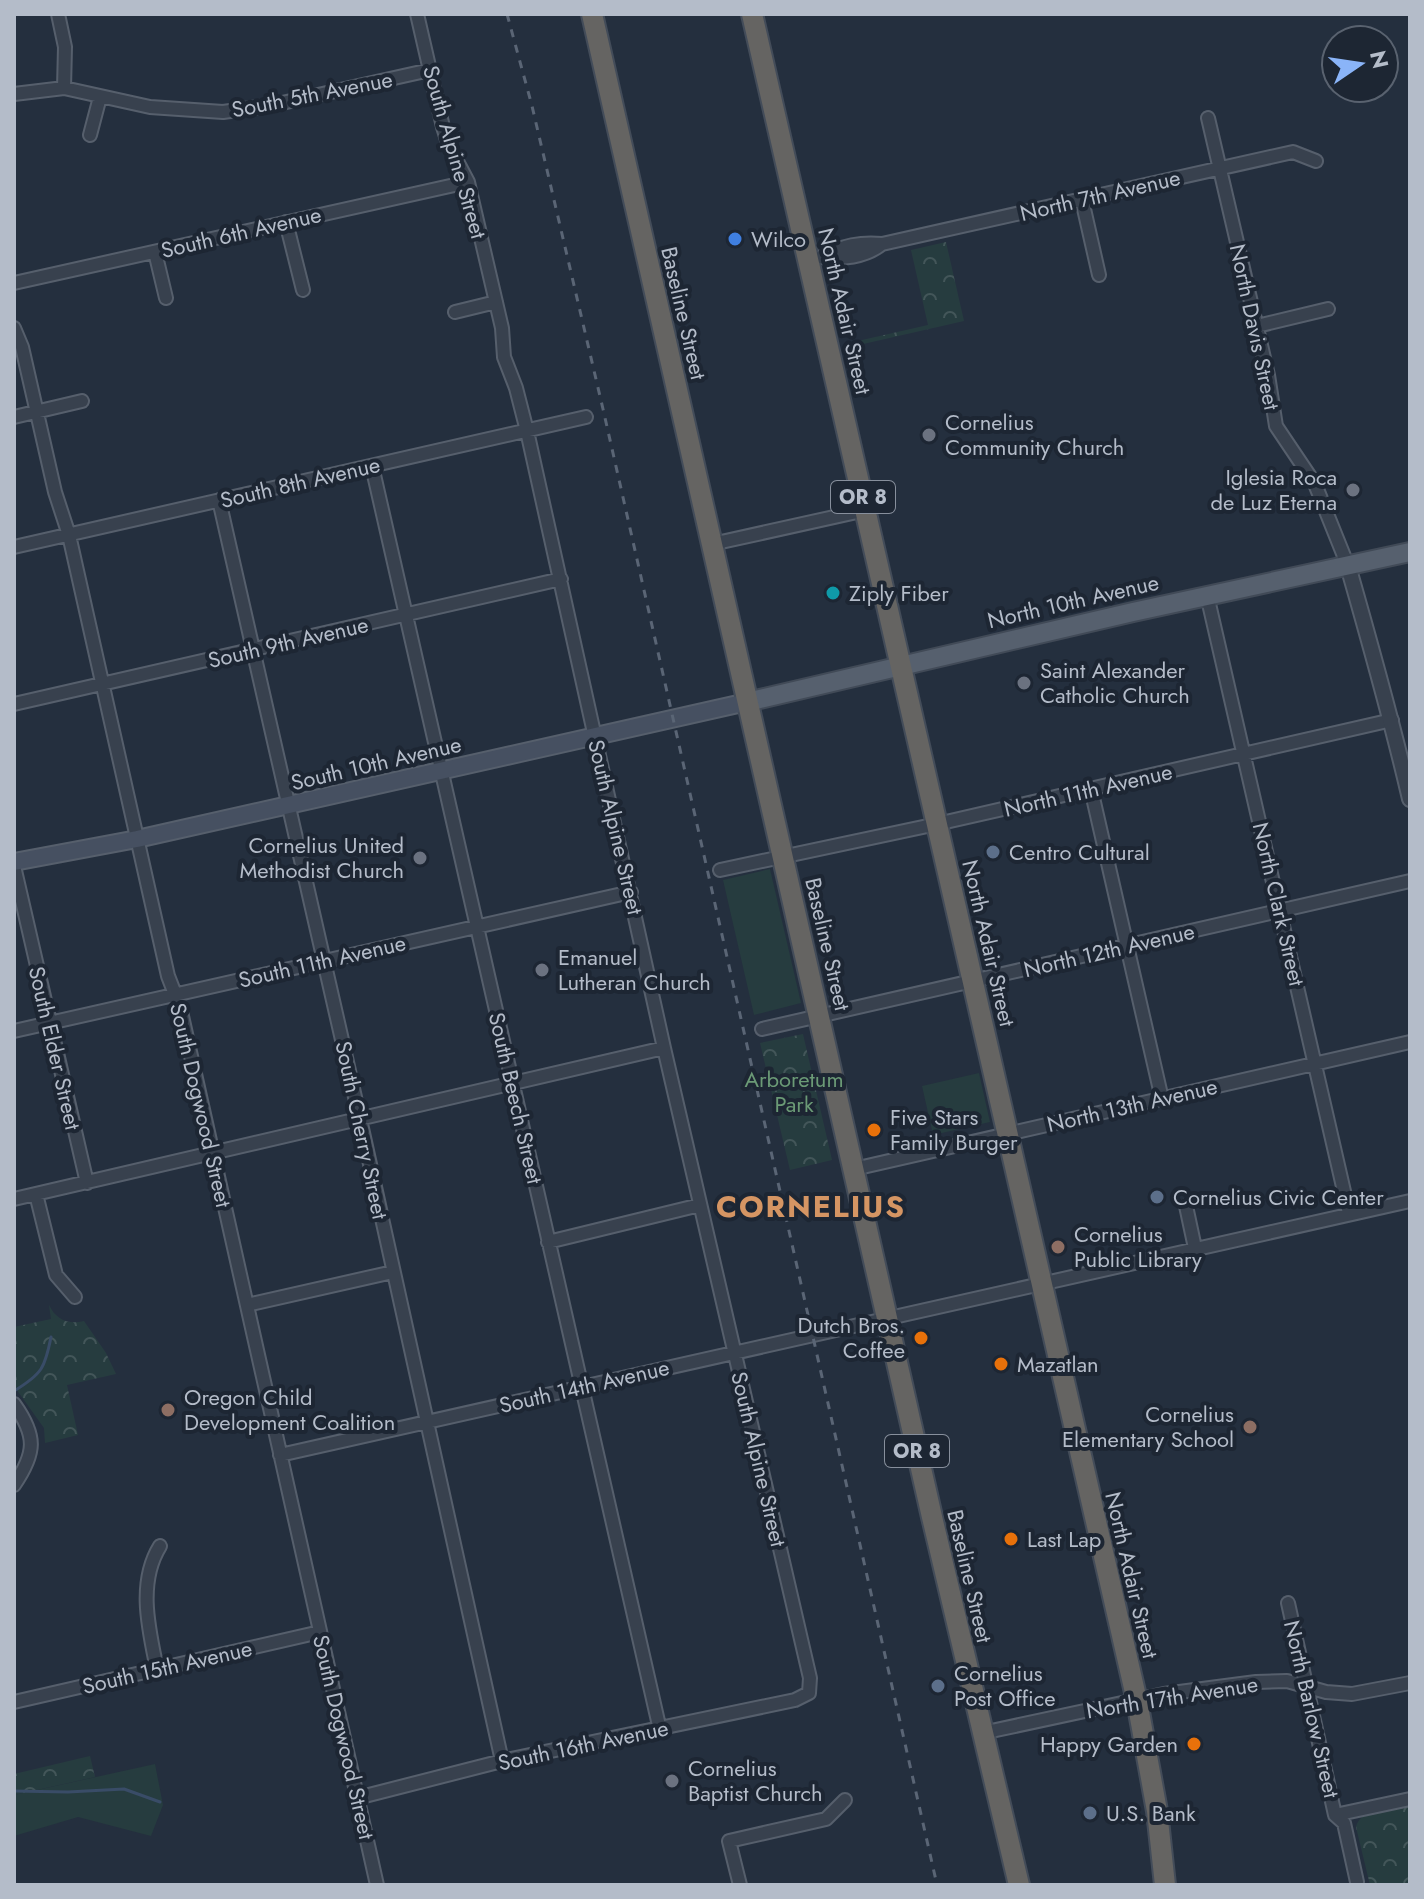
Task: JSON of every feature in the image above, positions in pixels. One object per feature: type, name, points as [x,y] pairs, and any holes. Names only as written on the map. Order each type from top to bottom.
[{"type":"highway","name":"Baseline Street","points":[[592,14],[1019,1885]]},
{"type":"highway","name":"North Adair Street","points":[[752,14],[817,258],[866,510],[1137,1701],[1157,1811],[1165,1885]]},
{"type":"main road","name":"North 10th Avenue","points":[[747,702],[1207,595],[1410,552]]},
{"type":"main road","name":"South 10th Avenue","points":[[14,864],[747,702]]},
{"type":"street","points":[[58,14],[65,47],[64,88]]},
{"type":"street","name":"South Alpine Street","points":[[417,14],[449,146],[468,182],[502,328],[504,357],[527,431],[664,1048],[810,1678],[809,1693]]},
{"type":"street","name":"South 5th Avenue","points":[[14,94],[64,88],[163,108],[223,112],[273,105],[430,70]]},
{"type":"street","points":[[90,135],[100,97]]},
{"type":"street","name":"North Davis Street","points":[[1208,118],[1272,390],[1271,404],[1276,426],[1315,484],[1348,566],[1392,720],[1410,799]]},
{"type":"street","name":"North 7th Avenue","points":[[817,258],[834,250],[870,243],[882,244],[1293,152],[1316,161]]},
{"type":"street","name":"South 6th Avenue","points":[[14,283],[468,182]]},
{"type":"street","points":[[1082,200],[1099,275]]},
{"type":"street","points":[[286,222],[303,290]]},
{"type":"street","points":[[155,252],[166,298]]},
{"type":"street","points":[[455,312],[496,302]]},
{"type":"street","points":[[1257,326],[1328,309]]},
{"type":"street","name":"South Dogwood Street","points":[[14,328],[22,347],[55,492],[69,535],[168,976],[176,995],[213,1153],[377,1885]]},
{"type":"street","points":[[14,417],[82,401]]},
{"type":"street","name":"South 8th Avenue","points":[[14,547],[586,417]]},
{"type":"street","name":"South Beech Street","points":[[372,466],[660,1730]]},
{"type":"street","name":"South Cherry Street","points":[[219,500],[502,1761]]},
{"type":"street","points":[[712,544],[866,510]]},
{"type":"street","name":"South 9th Avenue","points":[[14,704],[561,579]]},
{"type":"street","name":"North Clark Street","points":[[1207,595],[1349,1213]]},
{"type":"street","name":"North 11th Avenue","points":[[783,856],[1392,720]]},
{"type":"street","points":[[1091,789],[1162,1099]]},
{"type":"street","points":[[720,870],[783,856]]},
{"type":"street","name":"South Elder Street","points":[[14,864],[87,1183]]},
{"type":"street","name":"North 12th Avenue","points":[[762,1029],[1410,881]]},
{"type":"street","name":"South 11th Avenue","points":[[14,1031],[631,892]]},
{"type":"street","name":"North 13th Avenue","points":[[854,1169],[1410,1042]]},
{"type":"street","points":[[14,1199],[664,1048]]},
{"type":"street","points":[[36,1194],[56,1275],[75,1297]]},
{"type":"street","name":"South 14th Avenue","points":[[280,1455],[1410,1201]]},
{"type":"street","points":[[548,1242],[700,1205]]},
{"type":"street","points":[[1186,1206],[1195,1248]]},
{"type":"street","points":[[247,1305],[393,1272]]},
{"type":"street","points":[[14,1404],[28,1426],[32,1441],[30,1459],[14,1485]]},
{"type":"street","points":[[157,1669],[146,1591],[153,1557],[160,1546]]},
{"type":"street","name":"North Barlow Street","points":[[1288,1603],[1335,1815],[1344,1823],[1357,1882]]},
{"type":"street","name":"South 15th Avenue","points":[[14,1702],[320,1632]]},
{"type":"street","name":"North 17th Avenue","points":[[982,1733],[1137,1701],[1256,1682],[1287,1681],[1326,1692],[1352,1694],[1410,1683]]},
{"type":"street","name":"South 16th Avenue","points":[[357,1798],[502,1761],[795,1700],[809,1693]]},
{"type":"street","points":[[1335,1815],[1410,1799]]},
{"type":"street","points":[[740,1885],[729,1841],[826,1819],[845,1800]]},
{"type":"green space","points":[[946,242],[964,321],[850,347],[849,343],[928,325],[911,250]]},
{"type":"green space","points":[[770,869],[801,1003],[754,1015],[723,880]]},
{"type":"green space","name":"Arboretum Park","points":[[803,1034],[832,1160],[790,1170],[760,1043]]},
{"type":"green space","points":[[979,1073],[990,1122],[933,1135],[922,1086]]},
{"type":"green space","points":[[49,1305],[64,1320],[84,1321],[116,1374],[67,1385],[78,1435],[45,1443],[44,1428],[14,1386],[14,1327],[51,1319]]},
{"type":"green space","points":[[90,1756],[95,1777],[14,1795],[14,1774]]},
{"type":"green space","points":[[155,1764],[163,1805],[151,1836],[78,1817],[14,1836],[14,1795]]},
{"type":"green space","points":[[1410,1803],[1410,1885],[1370,1885],[1356,1827],[1359,1820],[1378,1809]]},
{"type":"waterway","points":[[14,1391],[41,1369],[51,1337]]},
{"type":"waterway","points":[[14,1791],[124,1789],[160,1802]]},
{"type":"railway","points":[[507,14],[532,106],[603,409],[937,1885]]},
{"type":"place","name":"Wilco","points":[[735,239]]},
{"type":"place","name":"Cornelius Community Church","points":[[929,435]]},
{"type":"place","name":"Iglesia Roca de Luz Eterna","points":[[1353,490]]},
{"type":"place","name":"Ziply Fiber","points":[[833,593]]},
{"type":"place","name":"Saint Alexander Catholic Church","points":[[1024,683]]},
{"type":"place","name":"Centro Cultural","points":[[993,852]]},
{"type":"place","name":"Cornelius United Methodist Church","points":[[420,858]]},
{"type":"place","name":"Emanuel Lutheran Church","points":[[542,970]]},
{"type":"place","name":"Five Stars Family Burger","points":[[874,1130]]},
{"type":"place","name":"Cornelius Civic Center","points":[[1157,1197]]},
{"type":"place","name":"Cornelius Public Library","points":[[1058,1247]]},
{"type":"place","name":"Dutch Bros. Coffee","points":[[921,1338]]},
{"type":"place","name":"Mazatlan","points":[[1001,1364]]},
{"type":"place","name":"Oregon Child Development Coalition","points":[[168,1410]]},
{"type":"place","name":"Cornelius Elementary School","points":[[1250,1427]]},
{"type":"place","name":"Last Lap","points":[[1011,1539]]},
{"type":"place","name":"Cornelius Post Office","points":[[938,1686]]},
{"type":"place","name":"Happy Garden","points":[[1194,1744]]},
{"type":"place","name":"Cornelius Baptist Church","points":[[672,1781]]},
{"type":"place","name":"U.S. Bank","points":[[1090,1813]]},
{"type":"district","name":"CORNELIUS","points":[[811,1206]]}]
